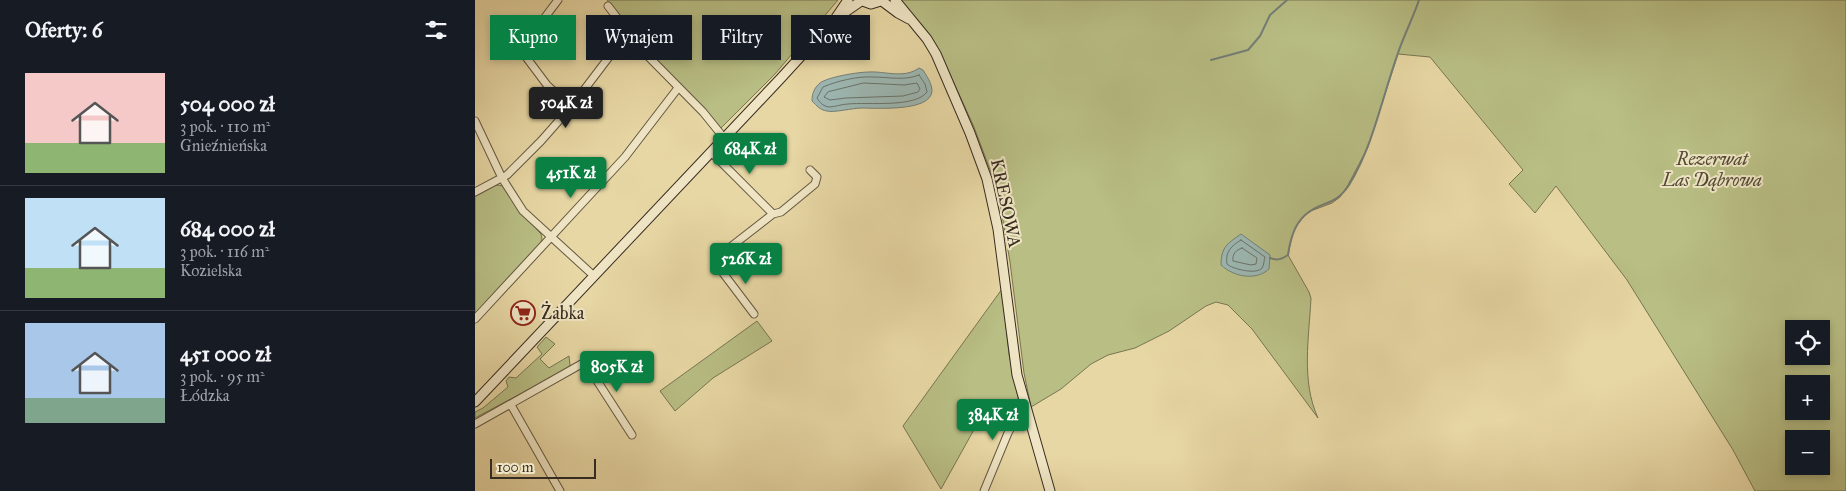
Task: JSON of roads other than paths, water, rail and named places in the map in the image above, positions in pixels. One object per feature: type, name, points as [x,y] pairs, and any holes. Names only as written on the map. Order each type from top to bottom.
[{"type":"street","points":[[547,15],[558,0]]},
{"type":"street","points":[[838,15],[848,0]]},
{"type":"street","points":[[840,15],[860,0],[871,4],[883,0]]},
{"type":"street","name":"KRESOWA","points":[[883,0],[898,13],[909,19]]},
{"type":"street","name":"KRESOWA","points":[[895,0],[927,39],[936,54],[975,145],[987,179],[998,230],[1015,362],[1026,409],[1050,491]]},
{"type":"street","points":[[609,6],[616,15]]},
{"type":"street","points":[[529,60],[547,85],[571,107]]},
{"type":"street","points":[[475,192],[502,178],[517,166],[571,107],[607,60]]},
{"type":"street","points":[[652,60],[708,118],[724,138]]},
{"type":"street","points":[[475,402],[797,60]]},
{"type":"street","points":[[475,319],[625,157],[679,88]]},
{"type":"street","points":[[475,122],[502,178],[523,211],[594,276]]},
{"type":"street","points":[[711,152],[773,214]]},
{"type":"street","points":[[754,314],[720,269],[720,257],[773,214],[781,212],[815,184],[817,177],[810,170]]},
{"type":"street","points":[[475,424],[585,362],[632,435]]},
{"type":"street","points":[[511,405],[560,491]]},
{"type":"street","points":[[984,491],[1008,433],[1017,416],[1026,409]]},
{"type":"water","points":[[919,68],[923,70],[927,77],[932,91],[929,98],[923,103],[902,107],[830,111],[820,109],[812,101],[816,87],[829,79],[864,72],[901,74]]},
{"type":"water","points":[[1241,234],[1270,255],[1269,269],[1264,273],[1252,276],[1238,275],[1221,265],[1222,254],[1226,246]]},
{"type":"waterway","points":[[1211,60],[1248,50],[1260,36],[1270,15],[1287,0]]},
{"type":"waterway","points":[[1270,258],[1279,259],[1288,255],[1292,237],[1300,220],[1315,208],[1334,200],[1349,185],[1365,153],[1398,53],[1419,0]]},
{"type":"place","name":"Żabka","points":[[523,313]]},
{"type":"park label","name":"Rezerwat Las Dąbrowa","points":[[1712,169]]}]
